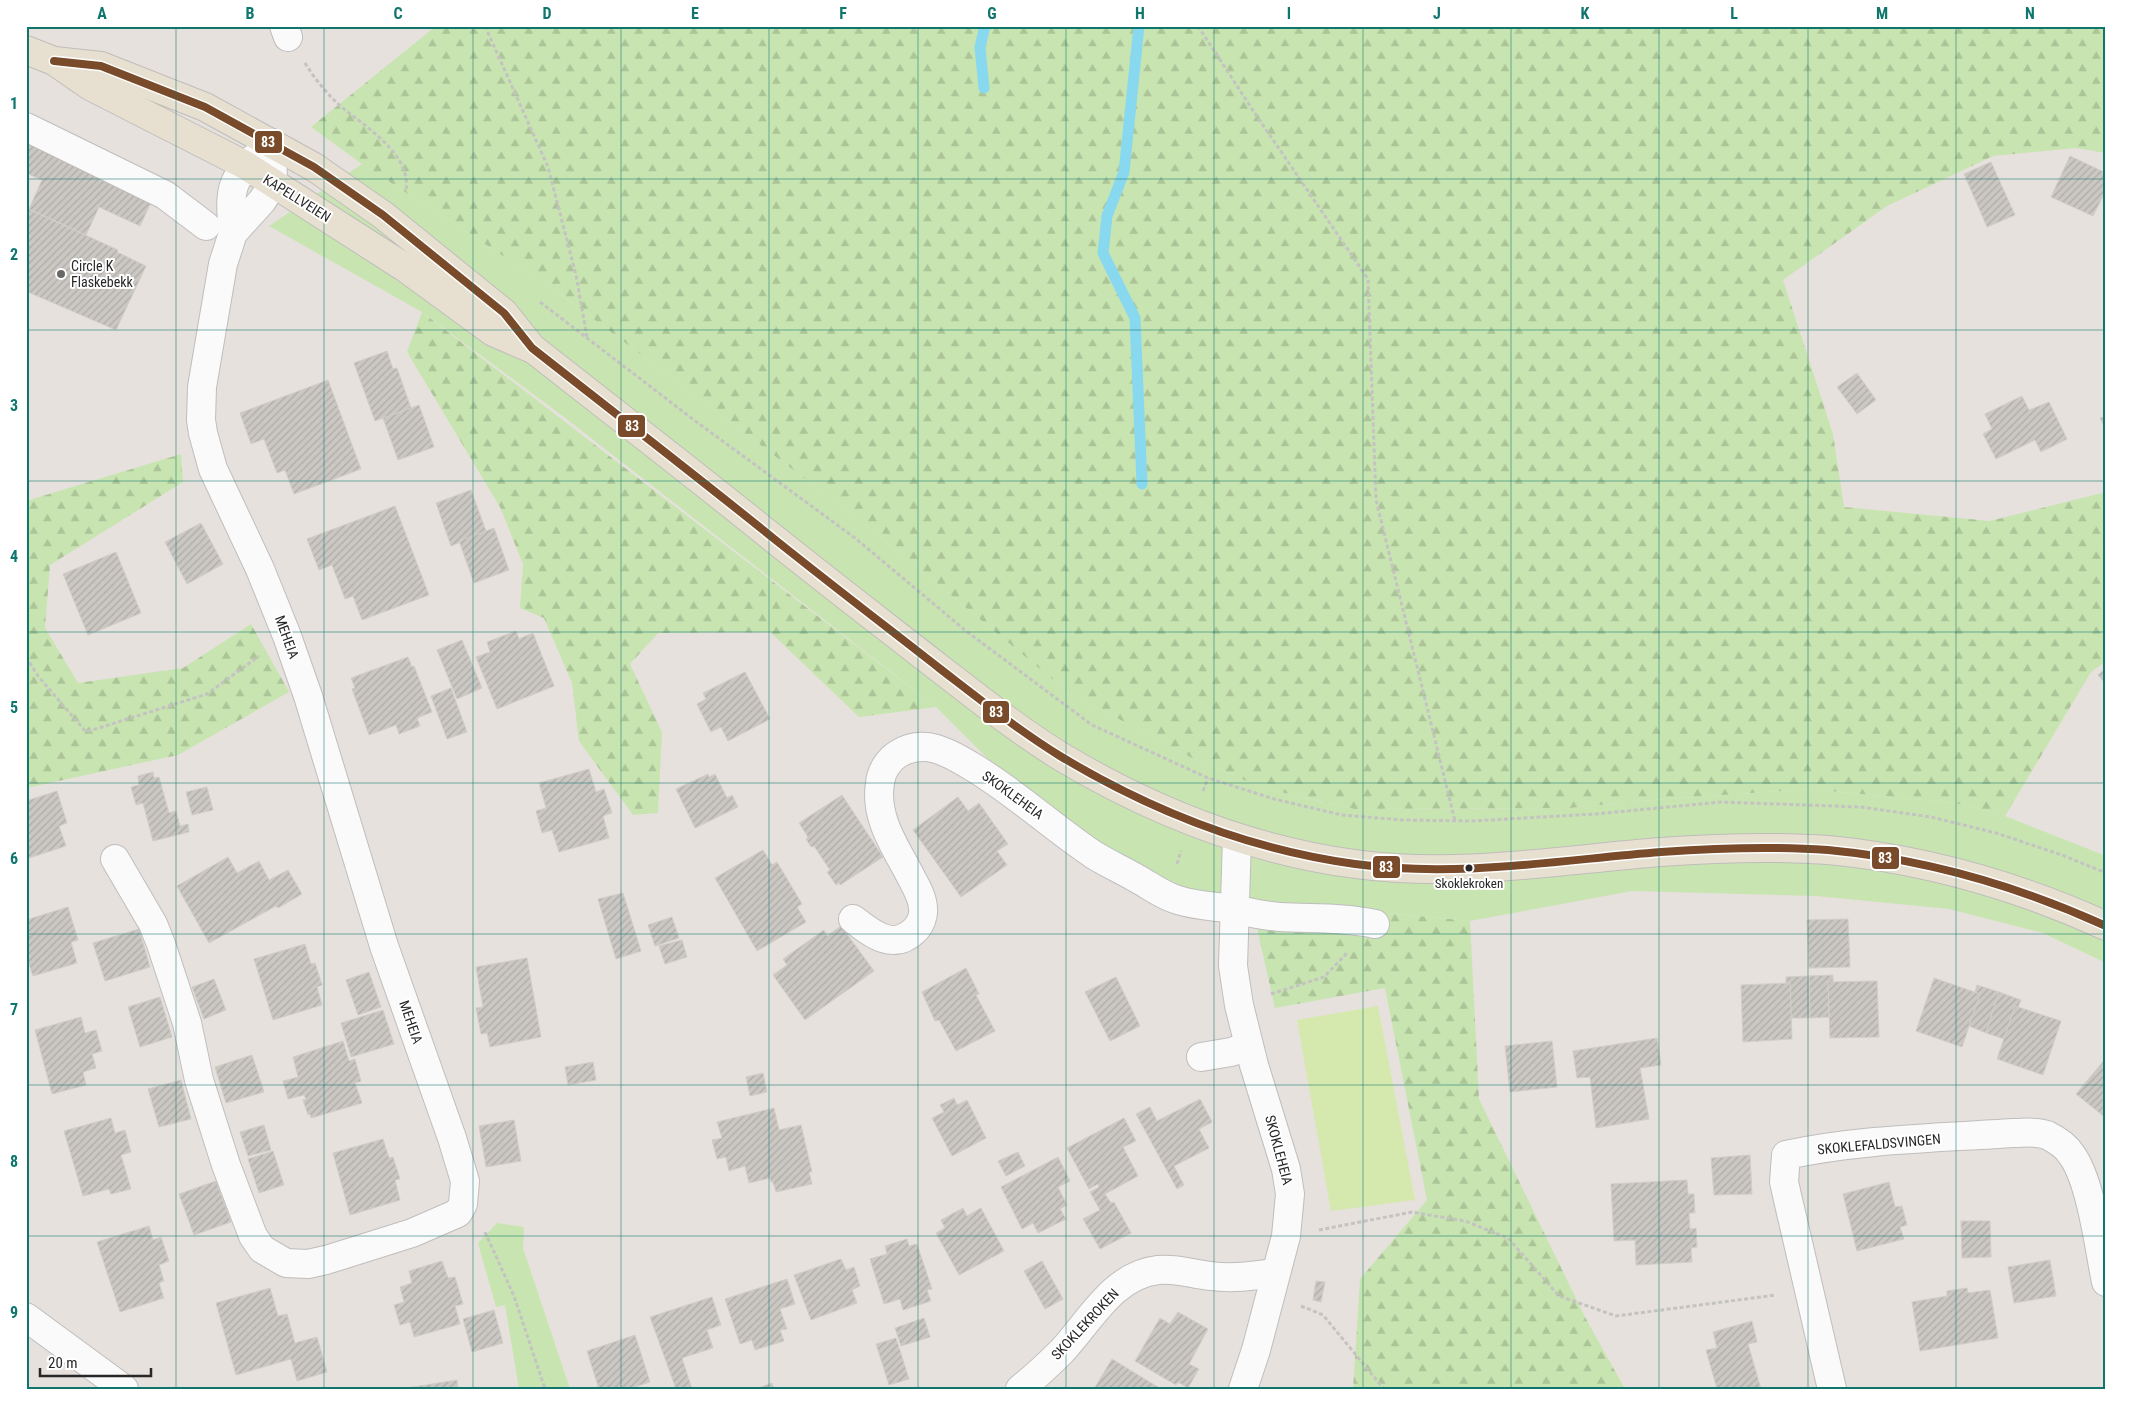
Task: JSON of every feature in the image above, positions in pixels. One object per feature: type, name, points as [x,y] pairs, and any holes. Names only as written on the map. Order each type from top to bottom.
[{"type":"main road","name":"KAPELLVEIEN","points":[[26,50],[54,61],[90,86],[246,165],[404,266],[494,332],[532,348]]},
{"type":"main road","name":"KAPELLVEIEN","points":[[54,61],[101,66],[205,107],[314,168],[415,240],[504,313],[532,348],[991,708],[1058,754],[1124,791],[1237,838],[1310,857],[1360,865],[1421,868],[1535,865],[1679,852],[1763,848],[1828,850],[1902,860],[1964,874],[2013,888],[2070,909],[2106,926]]},
{"type":"street","points":[[26,127],[165,195],[206,226]]},
{"type":"street","name":"MEHEIA","points":[[272,143],[246,165],[235,182],[230,200],[233,233],[223,264],[202,387],[201,420],[206,451],[260,569],[287,636],[308,696],[384,946],[457,1153],[465,1180],[463,1204]]},
{"type":"street","points":[[272,143],[273,184]]},
{"type":"street","name":"MEHEIA","points":[[233,233],[262,201],[273,184]]},
{"type":"street","name":"SKOKLEHEIA","points":[[853,919],[876,936],[884,940],[895,941],[910,935],[922,919],[923,909],[918,890],[883,823],[879,806],[881,777],[885,767],[895,756],[913,748],[930,746],[951,754],[988,776],[1094,855],[1166,895],[1194,904],[1233,909]]},
{"type":"street","name":"SKOKLEHEIA","points":[[1237,838],[1233,909],[1233,966],[1239,1005],[1249,1046],[1286,1169],[1290,1194],[1286,1236],[1256,1350],[1243,1389]]},
{"type":"street","points":[[115,859],[153,924],[161,944],[187,1023],[199,1080],[226,1165],[253,1236],[262,1249],[286,1263],[308,1264],[326,1260],[412,1232],[453,1216],[463,1204]]},
{"type":"street","points":[[1233,909],[1277,917],[1360,920],[1375,924]]},
{"type":"street","points":[[1201,1057],[1231,1052],[1249,1046]]},
{"type":"street","name":"SKOKLEFALDSVINGEN","points":[[1832,1389],[1784,1182],[1786,1155],[1846,1145],[2023,1132],[2047,1135],[2061,1143],[2071,1153],[2085,1184],[2106,1282]]},
{"type":"street","name":"SKOKLEKROKEN","points":[[1020,1389],[1062,1351],[1100,1304],[1120,1286],[1138,1274],[1158,1270],[1180,1270],[1211,1276],[1249,1277],[1273,1284]]},
{"type":"street","points":[[26,1317],[124,1389]]},
{"type":"path","points":[[485,26],[548,167],[576,275],[587,337]]},
{"type":"path","points":[[1198,26],[1259,120],[1368,279],[1376,500],[1455,821]]},
{"type":"path","points":[[286,32],[314,77],[334,101],[390,145],[401,165],[408,184],[406,193]]},
{"type":"path","points":[[540,302],[694,420],[854,538],[966,631],[1092,725],[1208,778],[1274,799],[1342,815],[1402,820],[1455,821],[1606,813]]},
{"type":"path","points":[[26,658],[38,676],[86,732],[206,694],[287,636]]},
{"type":"path","points":[[1239,1005],[1324,977],[1375,924]]},
{"type":"path","points":[[463,1204],[484,1231],[514,1296],[545,1389]]},
{"type":"path","points":[[1286,1236],[1412,1212],[1465,1221],[1508,1238],[1559,1296],[1616,1316],[1808,1291]]},
{"type":"path","points":[[1273,1284],[1323,1315],[1384,1389]]},
{"type":"green space","points":[[436,26],[2106,26],[2106,153],[2076,148],[1993,156],[1887,206],[1783,280],[1833,434],[1844,507],[1990,521],[2106,492],[2106,661],[2091,672],[2005,816],[1955,803],[1809,789],[1638,801],[1570,808],[1354,809],[1263,788],[1192,758],[1068,692],[862,522],[554,289],[362,164],[311,127]]},
{"type":"green space","points":[[362,164],[554,289],[862,522],[1068,692],[1192,758],[1263,788],[1354,809],[1570,808],[1638,801],[1809,789],[1955,803],[2005,816],[2106,856],[2106,963],[2043,933],[1949,909],[1816,896],[1632,891],[1470,921],[1368,911],[1256,924],[1106,877],[936,707],[564,417],[422,312],[269,226]]},
{"type":"green space","points":[[422,312],[936,707],[859,717],[770,632],[658,633],[630,664],[662,732],[658,813],[633,815],[579,741],[572,683],[544,618],[520,608],[523,564],[500,507],[407,352]]},
{"type":"green space","points":[[181,454],[183,482],[50,565],[45,628],[78,683],[183,668],[251,624],[289,692],[178,755],[26,788],[26,501]]},
{"type":"green space","points":[[1368,911],[1470,921],[1479,1099],[1585,1317],[1625,1389],[1353,1389],[1360,1279],[1427,1200],[1385,988],[1275,1008],[1256,924]]},
{"type":"green space","points":[[1378,1006],[1415,1200],[1331,1211],[1297,1020]]},
{"type":"green space","points":[[497,1223],[524,1227],[523,1248],[570,1389],[519,1389],[505,1305],[496,1307],[478,1243]]},
{"type":"building","points":[[26,121],[160,183],[140,226],[99,207],[86,235],[29,209],[42,180],[26,173]]},
{"type":"building","points":[[2070,156],[2106,173],[2106,190],[2093,216],[2051,197]]},
{"type":"building","points":[[1991,162],[2015,215],[1987,227],[1964,174]]},
{"type":"building","points":[[26,208],[118,250],[117,252],[146,266],[116,330],[28,292],[26,296]]},
{"type":"building","points":[[387,351],[393,369],[397,368],[411,408],[375,421],[354,363]]},
{"type":"building","points":[[1857,373],[1876,400],[1857,414],[1837,387]]},
{"type":"building","points":[[328,380],[361,469],[294,494],[285,470],[277,473],[264,439],[251,444],[240,413]]},
{"type":"building","points":[[2022,396],[2029,410],[2049,402],[2067,439],[2041,452],[2035,440],[1996,459],[1983,434],[1992,429],[1985,414]]},
{"type":"building","points":[[419,405],[434,447],[398,460],[383,418]]},
{"type":"building","points":[[2106,416],[2106,430],[2100,418]]},
{"type":"building","points":[[471,490],[486,531],[451,546],[436,503]]},
{"type":"building","points":[[395,506],[429,595],[362,620],[353,596],[345,599],[332,565],[319,570],[307,539]]},
{"type":"building","points":[[201,523],[223,564],[187,584],[165,542]]},
{"type":"building","points":[[494,528],[509,570],[474,583],[459,541]]},
{"type":"building","points":[[116,552],[141,613],[88,635],[63,574]]},
{"type":"building","points":[[516,631],[519,639],[533,633],[554,686],[497,709],[476,657],[490,652],[487,642]]},
{"type":"building","points":[[462,640],[482,688],[457,699],[437,650]]},
{"type":"building","points":[[408,657],[412,667],[414,666],[432,712],[417,718],[420,726],[399,734],[396,725],[369,735],[352,689],[355,688],[351,678]]},
{"type":"building","points":[[2106,668],[2106,684],[2098,675]]},
{"type":"building","points":[[745,672],[770,719],[728,741],[721,727],[711,732],[697,704],[706,699],[703,693]]},
{"type":"building","points":[[451,688],[467,732],[447,739],[431,696]]},
{"type":"building","points":[[589,769],[596,792],[604,789],[612,813],[603,816],[609,838],[559,852],[552,830],[542,833],[536,811],[546,808],[539,783]]},
{"type":"building","points":[[153,772],[154,778],[159,777],[169,813],[176,811],[180,826],[188,824],[189,832],[153,841],[143,803],[136,805],[131,787],[139,785],[138,776]]},
{"type":"building","points":[[708,774],[709,777],[715,774],[727,798],[732,795],[738,807],[695,828],[676,789]]},
{"type":"building","points":[[207,787],[213,810],[192,815],[186,792]]},
{"type":"building","points":[[57,791],[67,823],[59,826],[66,846],[26,859],[26,801]]},
{"type":"building","points":[[842,795],[883,857],[840,885],[839,883],[836,885],[827,872],[830,870],[814,846],[811,847],[806,839],[808,837],[799,823]]},
{"type":"building","points":[[958,797],[968,811],[979,803],[1008,844],[997,851],[1007,865],[961,897],[913,830]]},
{"type":"building","points":[[763,850],[772,865],[777,862],[802,904],[797,907],[806,922],[757,951],[715,878]]},
{"type":"building","points":[[228,857],[237,873],[259,861],[269,880],[288,870],[302,894],[278,908],[276,906],[209,943],[177,886]]},
{"type":"building","points":[[623,893],[641,951],[616,959],[598,899]]},
{"type":"building","points":[[68,907],[78,940],[71,942],[77,963],[33,976],[26,956],[26,920]]},
{"type":"building","points":[[672,917],[679,938],[655,946],[648,925]]},
{"type":"building","points":[[1848,919],[1850,967],[1809,968],[1807,920]]},
{"type":"building","points":[[841,926],[874,971],[805,1020],[773,975],[787,965],[783,959],[824,930],[827,936]]},
{"type":"building","points":[[139,929],[150,967],[105,981],[93,943]]},
{"type":"building","points":[[682,940],[687,957],[665,964],[659,946]]},
{"type":"building","points":[[305,944],[311,964],[315,963],[322,985],[317,987],[322,1005],[273,1020],[254,959]]},
{"type":"building","points":[[527,958],[541,1037],[490,1047],[487,1033],[481,1034],[476,1008],[483,1007],[476,967]]},
{"type":"building","points":[[966,968],[979,994],[976,995],[995,1031],[956,1051],[939,1020],[935,1021],[922,992]]},
{"type":"building","points":[[369,972],[381,1007],[358,1015],[346,980]]},
{"type":"building","points":[[1833,975],[1833,982],[1828,982],[1829,1017],[1810,1018],[1809,976]]},
{"type":"building","points":[[1809,976],[1810,1018],[1791,1018],[1790,983],[1786,984],[1786,977]]},
{"type":"building","points":[[1116,977],[1140,1026],[1110,1041],[1085,992]]},
{"type":"building","points":[[1934,978],[1980,994],[1962,1047],[1916,1031]]},
{"type":"building","points":[[214,979],[226,1010],[204,1019],[192,987]]},
{"type":"building","points":[[1877,981],[1879,1037],[1830,1038],[1828,982]]},
{"type":"building","points":[[1790,983],[1792,1039],[1743,1042],[1741,985]]},
{"type":"building","points":[[1977,985],[1999,992],[1986,1033],[1969,1026],[1980,994],[1975,992]]},
{"type":"building","points":[[1999,992],[2021,1000],[2018,1007],[2015,1006],[2004,1039],[1986,1033]]},
{"type":"building","points":[[160,997],[172,1037],[140,1047],[128,1007]]},
{"type":"building","points":[[2015,1006],[2061,1021],[2043,1075],[1997,1059]]},
{"type":"building","points":[[383,1010],[394,1044],[351,1057],[341,1023]]},
{"type":"building","points":[[81,1017],[85,1033],[96,1030],[102,1051],[92,1054],[96,1068],[83,1072],[86,1085],[52,1094],[35,1030]]},
{"type":"building","points":[[1657,1038],[1661,1065],[1640,1068],[1649,1119],[1596,1128],[1590,1077],[1577,1078],[1573,1051]]},
{"type":"building","points":[[343,1041],[349,1061],[355,1059],[361,1081],[355,1083],[362,1103],[311,1118],[310,1114],[308,1115],[303,1100],[306,1099],[304,1095],[288,1099],[283,1081],[298,1077],[293,1057]]},
{"type":"building","points":[[1552,1041],[1557,1087],[1510,1092],[1505,1046]]},
{"type":"building","points":[[252,1055],[264,1092],[226,1103],[215,1067]]},
{"type":"building","points":[[2106,1058],[2106,1118],[2076,1094]]},
{"type":"building","points":[[593,1062],[596,1080],[568,1085],[565,1067]]},
{"type":"building","points":[[763,1073],[767,1092],[750,1096],[746,1077]]},
{"type":"building","points":[[181,1080],[191,1119],[159,1127],[148,1089]]},
{"type":"building","points":[[954,1098],[957,1105],[967,1100],[986,1138],[952,1156],[932,1118],[944,1112],[940,1105]]},
{"type":"building","points":[[1200,1099],[1212,1122],[1199,1129],[1209,1148],[1174,1166],[1184,1185],[1177,1189],[1136,1114],[1150,1107],[1157,1121]]},
{"type":"building","points":[[774,1108],[779,1130],[801,1125],[812,1172],[809,1172],[812,1184],[776,1192],[770,1178],[749,1183],[745,1166],[729,1171],[726,1157],[717,1159],[712,1140],[722,1138],[717,1122]]},
{"type":"building","points":[[111,1118],[115,1133],[125,1130],[131,1152],[121,1155],[131,1189],[111,1194],[109,1189],[83,1196],[64,1131]]},
{"type":"building","points":[[1124,1118],[1136,1141],[1123,1147],[1138,1176],[1105,1194],[1111,1203],[1114,1202],[1131,1233],[1100,1249],[1083,1219],[1100,1210],[1090,1192],[1099,1187],[1098,1184],[1089,1189],[1067,1148]]},
{"type":"building","points":[[514,1120],[521,1161],[486,1167],[479,1126]]},
{"type":"building","points":[[264,1125],[271,1150],[248,1156],[240,1132]]},
{"type":"building","points":[[383,1139],[389,1158],[393,1157],[400,1179],[395,1180],[400,1200],[350,1215],[333,1153]]},
{"type":"building","points":[[273,1151],[284,1185],[259,1193],[248,1159]]},
{"type":"building","points":[[1018,1152],[1025,1166],[1006,1176],[998,1161]]},
{"type":"building","points":[[1750,1155],[1752,1194],[1714,1195],[1711,1158]]},
{"type":"building","points":[[1058,1157],[1070,1181],[1058,1187],[1067,1205],[1060,1209],[1066,1219],[1038,1233],[1033,1223],[1022,1229],[1001,1187]]},
{"type":"building","points":[[1687,1180],[1688,1194],[1694,1194],[1695,1213],[1689,1213],[1690,1229],[1696,1228],[1697,1247],[1691,1248],[1692,1262],[1636,1265],[1635,1240],[1614,1241],[1611,1184]]},
{"type":"building","points":[[216,1181],[231,1222],[194,1235],[179,1194]]},
{"type":"building","points":[[1889,1182],[1895,1207],[1902,1206],[1907,1225],[1900,1227],[1904,1239],[1857,1251],[1843,1194]]},
{"type":"building","points":[[963,1208],[967,1216],[981,1208],[1004,1251],[959,1275],[936,1233],[945,1228],[941,1220]]},
{"type":"building","points":[[1961,1221],[1990,1221],[1991,1257],[1962,1258]]},
{"type":"building","points":[[149,1226],[153,1240],[161,1237],[169,1261],[159,1265],[164,1281],[159,1283],[164,1298],[120,1312],[97,1242]]},
{"type":"building","points":[[907,1239],[909,1246],[917,1244],[932,1289],[927,1290],[931,1301],[903,1310],[900,1299],[884,1304],[870,1259],[887,1254],[885,1246]]},
{"type":"building","points":[[841,1259],[846,1270],[854,1267],[860,1286],[852,1290],[857,1303],[811,1320],[794,1275]]},
{"type":"building","points":[[2050,1260],[2056,1296],[2014,1303],[2008,1267]]},
{"type":"building","points":[[442,1261],[448,1278],[455,1277],[463,1304],[455,1306],[460,1324],[414,1337],[410,1322],[400,1325],[394,1305],[404,1302],[400,1287],[412,1283],[409,1271]]},
{"type":"building","points":[[1042,1261],[1063,1299],[1045,1309],[1024,1271]]},
{"type":"building","points":[[787,1279],[795,1304],[780,1309],[787,1329],[780,1330],[784,1341],[755,1350],[752,1340],[740,1344],[725,1299]]},
{"type":"building","points":[[1316,1281],[1325,1282],[1321,1302],[1313,1300]]},
{"type":"building","points":[[270,1288],[278,1316],[287,1314],[295,1343],[317,1337],[327,1372],[297,1381],[291,1359],[236,1375],[216,1303]]},
{"type":"building","points":[[1967,1288],[1968,1293],[1990,1290],[1998,1338],[1920,1351],[1912,1302],[1947,1296],[1947,1291]]},
{"type":"building","points":[[712,1297],[721,1325],[707,1330],[713,1348],[682,1358],[692,1389],[676,1389],[650,1317]]},
{"type":"building","points":[[494,1310],[503,1343],[472,1352],[463,1319]]},
{"type":"building","points":[[1178,1312],[1208,1329],[1189,1364],[1199,1369],[1188,1388],[1178,1382],[1176,1385],[1135,1361],[1160,1318],[1170,1324]]},
{"type":"building","points":[[924,1318],[930,1337],[901,1346],[895,1328]]},
{"type":"building","points":[[1752,1321],[1757,1342],[1748,1344],[1761,1389],[1717,1389],[1706,1350],[1717,1348],[1713,1332]]},
{"type":"building","points":[[635,1335],[650,1382],[629,1389],[599,1389],[587,1351]]},
{"type":"building","points":[[896,1338],[909,1379],[889,1385],[876,1344]]},
{"type":"building","points":[[1112,1359],[1161,1389],[1094,1389]]},
{"type":"building","points":[[457,1380],[458,1389],[407,1388]]},
{"type":"building","points":[[772,1383],[774,1389],[756,1389]]},
{"type":"waterway","points":[[984,88],[980,47],[985,26]]},
{"type":"waterway","points":[[1139,26],[1124,172],[1107,216],[1103,253],[1135,318],[1142,484]]},
{"type":"transit line","name":"83","points":[[54,61],[101,66],[205,107],[314,167],[383,215],[504,313],[532,348],[983,702],[1060,756],[1094,776],[1165,810],[1202,825],[1278,849],[1316,858],[1394,868],[1432,869],[1508,866],[1661,852],[1724,849],[1807,849],[1864,854],[1935,867],[1970,876],[2039,899],[2106,926]]},
{"type":"place","name":"Circle K Flaskebekk","points":[[61,274]]},
{"type":"place","name":"Skoklekroken","points":[[1469,868]]}]
